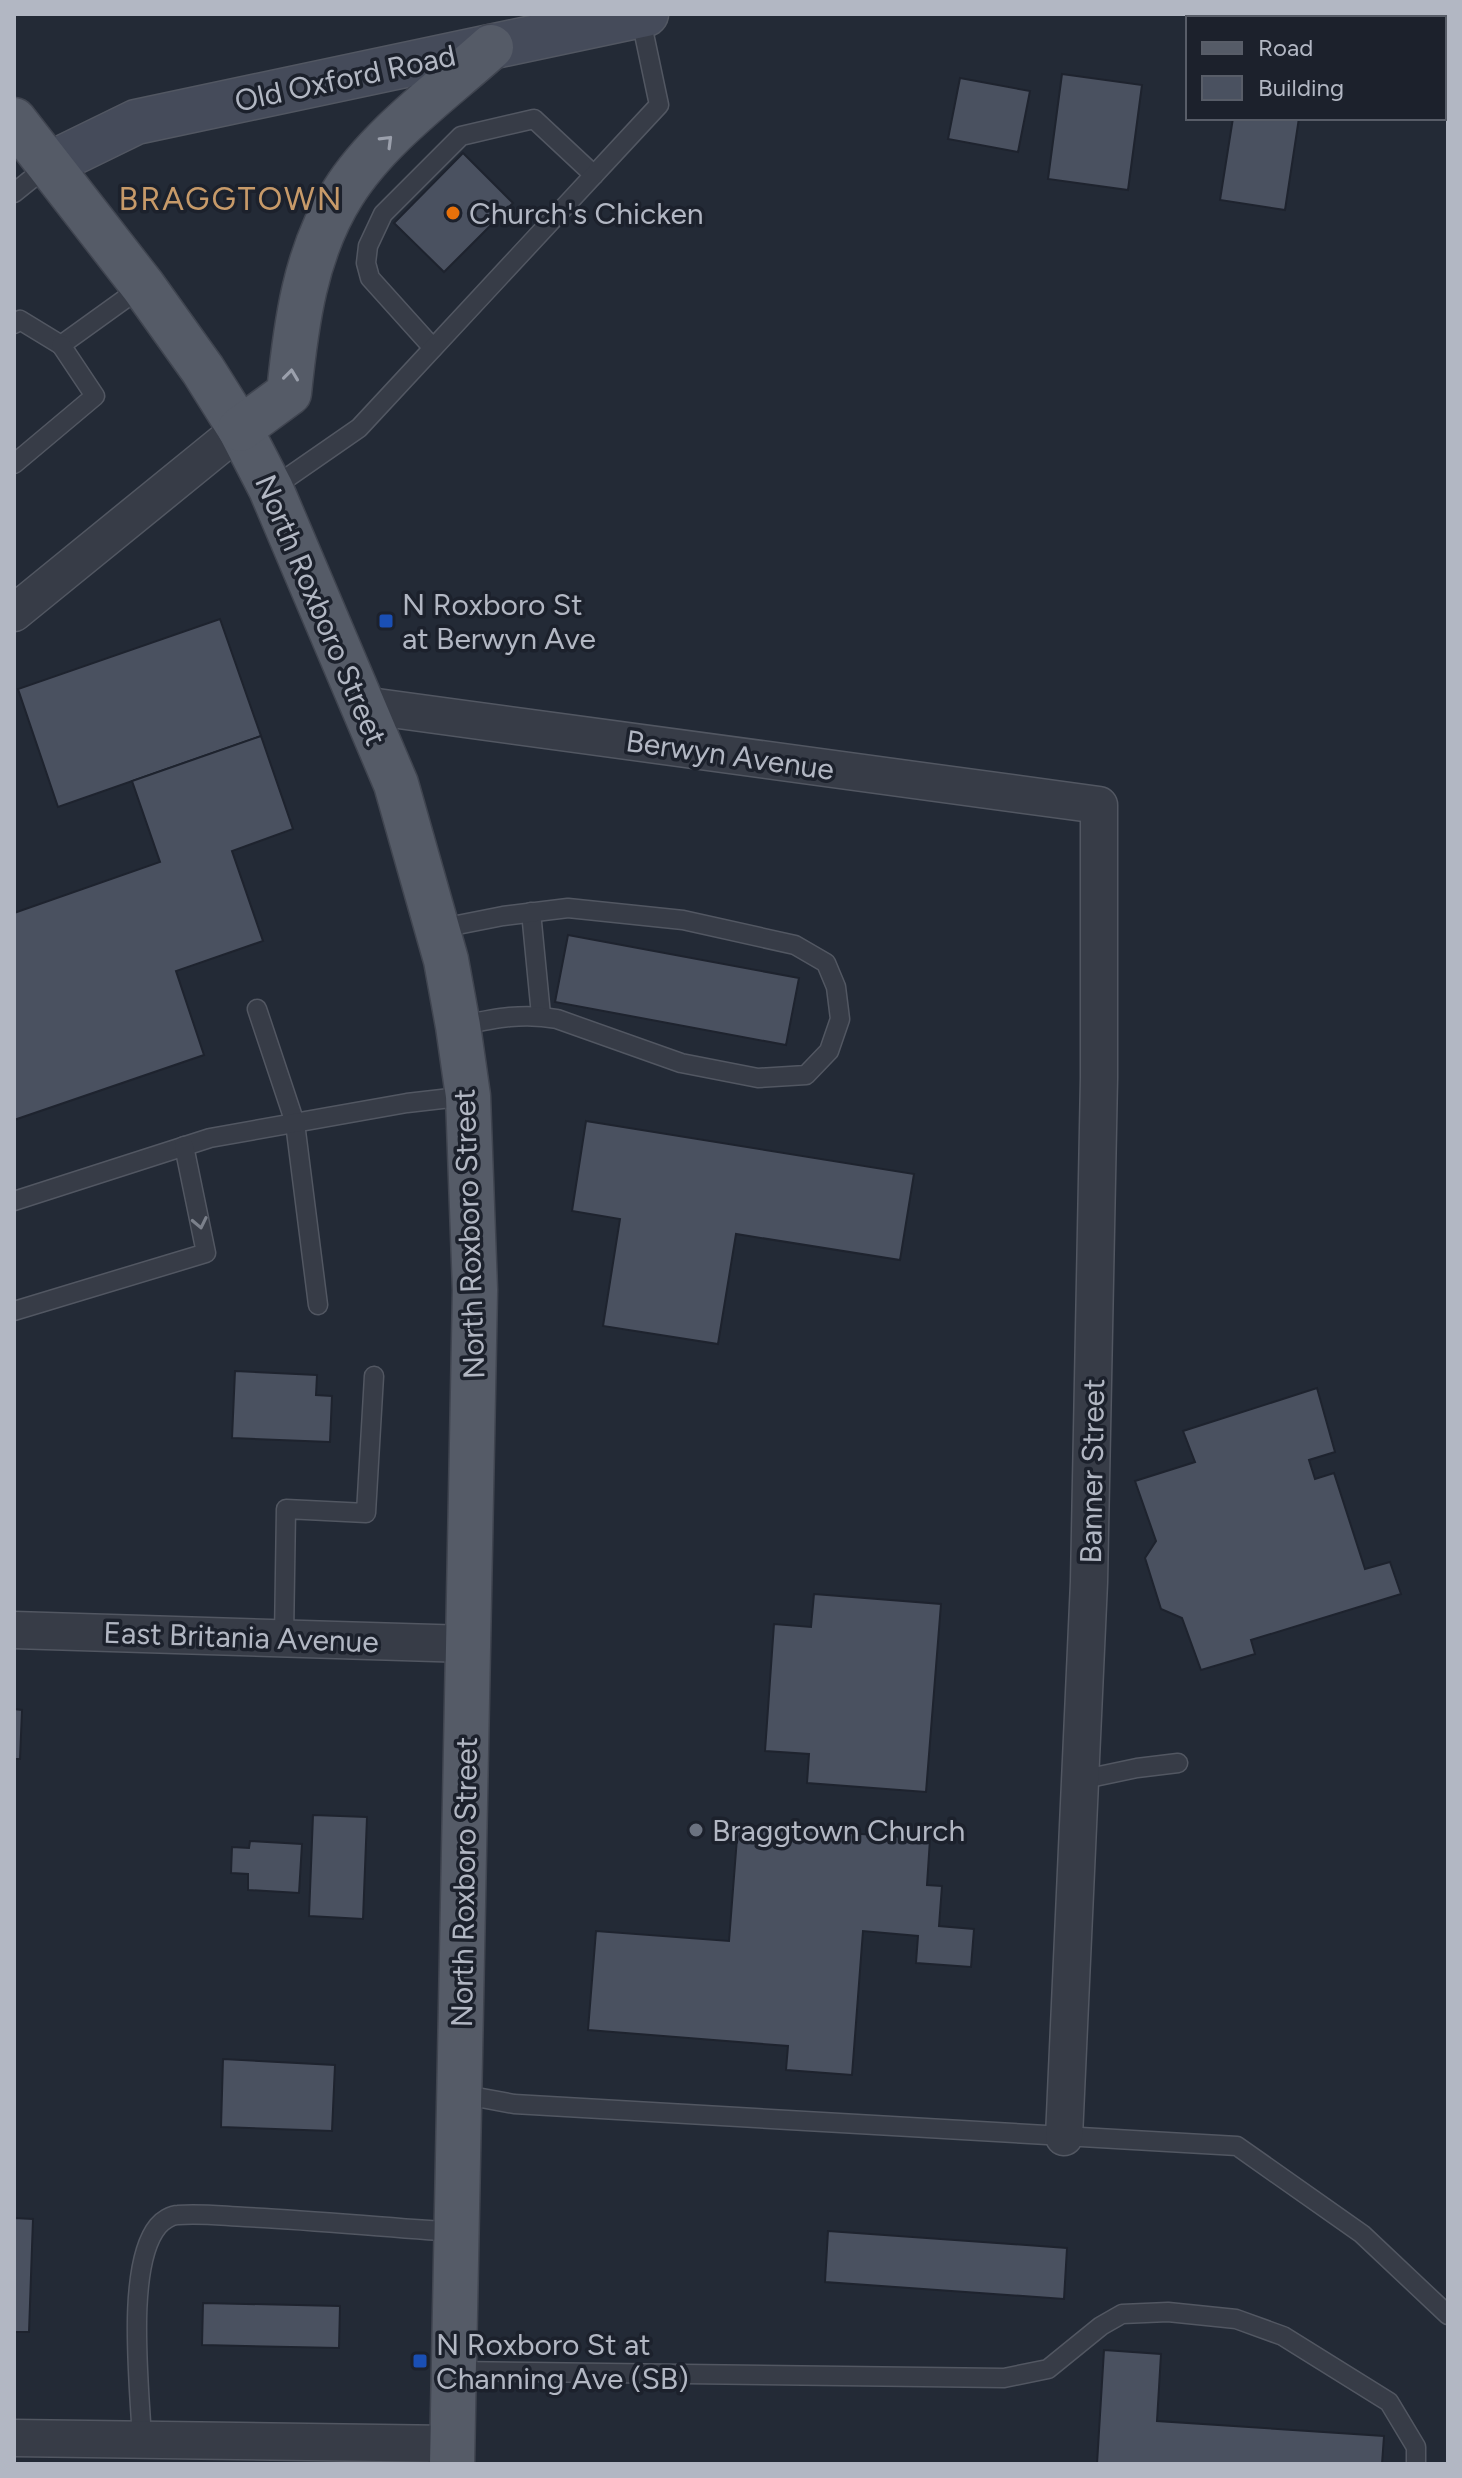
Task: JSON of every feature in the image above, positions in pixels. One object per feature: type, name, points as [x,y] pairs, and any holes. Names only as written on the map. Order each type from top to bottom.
[{"type":"main road","points":[[240,429],[289,393],[305,284],[343,193],[380,148],[491,47]]},
{"type":"main road","name":"North Roxboro Street","points":[[14,120],[143,286],[203,370],[240,429],[271,489],[396,784],[446,960],[468,1096],[475,1290],[452,2454]]},
{"type":"street","name":"Old Oxford Road","points":[[50,164],[136,122],[643,15]]},
{"type":"street","points":[[15,609],[240,429]]},
{"type":"street","name":"Berwyn Avenue","points":[[362,705],[1099,805]]},
{"type":"street","name":"Banner Street","points":[[1064,2137],[1089,1582],[1099,1078],[1099,805]]},
{"type":"street","name":"East Britania Avenue","points":[[14,1630],[468,1644]]},
{"type":"street","points":[[14,2438],[452,2454]]},
{"type":"lane","points":[[271,489],[359,428],[659,105],[643,15]]},
{"type":"lane","points":[[433,348],[370,278],[366,263],[368,246],[383,214],[461,136],[534,119],[594,175]]},
{"type":"lane","points":[[14,193],[50,164]]},
{"type":"lane","points":[[61,345],[143,286]]},
{"type":"lane","points":[[14,324],[20,320],[61,345],[95,396],[14,464]]},
{"type":"lane","points":[[437,929],[568,908],[683,920],[795,945],[826,963],[836,987],[840,1019],[829,1051],[806,1075],[758,1078],[681,1063],[541,1015],[519,1014],[458,1026]]},
{"type":"lane","points":[[531,912],[541,1015]]},
{"type":"lane","points":[[257,1009],[295,1123],[318,1305]]},
{"type":"lane","points":[[14,1201],[210,1138],[407,1103],[468,1096]]},
{"type":"lane","points":[[14,1311],[206,1253],[184,1146]]},
{"type":"lane","points":[[284,1638],[286,1509],[366,1513],[374,1376]]},
{"type":"lane","points":[[1080,1780],[1178,1763]]},
{"type":"lane","points":[[460,2094],[514,2104],[1237,2146],[1362,2234],[1448,2315]]},
{"type":"lane","points":[[142,2441],[139,2277],[147,2243],[159,2224],[174,2215],[310,2220],[457,2232]]},
{"type":"lane","points":[[455,2371],[1004,2378],[1048,2369],[1101,2326],[1122,2314],[1168,2312],[1236,2319],[1283,2336],[1389,2402],[1416,2447],[1416,2464]]},
{"type":"building","points":[[1062,74],[1142,85],[1128,190],[1048,179]]},
{"type":"building","points":[[960,78],[1030,91],[1018,152],[948,139]]},
{"type":"building","points":[[1233,120],[1299,120],[1285,210],[1220,200]]},
{"type":"building","name":"Church's Chicken","points":[[463,153],[513,203],[444,272],[394,223]]},
{"type":"building","points":[[220,619],[261,736],[58,807],[18,689]]},
{"type":"building","points":[[261,736],[293,829],[232,851],[263,941],[176,971],[204,1055],[14,1120],[14,913],[160,862],[132,781]]},
{"type":"building","points":[[568,935],[799,978],[786,1045],[555,1002]]},
{"type":"building","points":[[586,1121],[914,1174],[900,1260],[736,1234],[718,1344],[603,1326],[620,1219],[572,1211]]},
{"type":"building","points":[[235,1371],[317,1375],[316,1395],[332,1396],[330,1442],[232,1438]]},
{"type":"building","points":[[1317,1388],[1335,1452],[1309,1460],[1315,1479],[1334,1473],[1365,1569],[1390,1562],[1401,1594],[1251,1640],[1255,1654],[1201,1670],[1182,1618],[1161,1609],[1145,1558],[1156,1541],[1135,1481],[1195,1462],[1183,1431]]},
{"type":"building","points":[[814,1594],[941,1604],[926,1792],[807,1783],[809,1754],[765,1751],[774,1624],[811,1627]]},
{"type":"building","points":[[14,1709],[22,1710],[20,1759],[14,1759]]},
{"type":"building","points":[[313,1815],[367,1817],[363,1919],[309,1916]]},
{"type":"building","points":[[738,1825],[930,1839],[927,1885],[942,1886],[939,1926],[974,1929],[971,1967],[916,1963],[918,1936],[863,1931],[852,2075],[786,2070],[788,2046],[588,2030],[596,1931],[729,1941]]},
{"type":"building","points":[[250,1841],[302,1844],[299,1893],[248,1890],[248,1874],[231,1873],[232,1847],[249,1848]]},
{"type":"building","points":[[223,2059],[335,2065],[332,2131],[221,2127]]},
{"type":"building","points":[[14,2218],[33,2219],[29,2332],[14,2332]]},
{"type":"building","points":[[828,2231],[1067,2248],[1064,2299],[825,2282]]},
{"type":"building","points":[[203,2303],[340,2306],[339,2348],[202,2345]]},
{"type":"building","points":[[1104,2350],[1161,2354],[1157,2421],[1384,2436],[1382,2464],[1097,2464]]},
{"type":"place","name":"Church's Chicken","points":[[453,213]]},
{"type":"place","name":"N Roxboro St at Berwyn Ave","points":[[386,621]]},
{"type":"place","name":"Braggtown Church","points":[[696,1830]]},
{"type":"place","name":"N Roxboro St at Channing Ave (SB)","points":[[420,2361]]},
{"type":"district","name":"BRAGGTOWN","points":[[231,199]]}]
